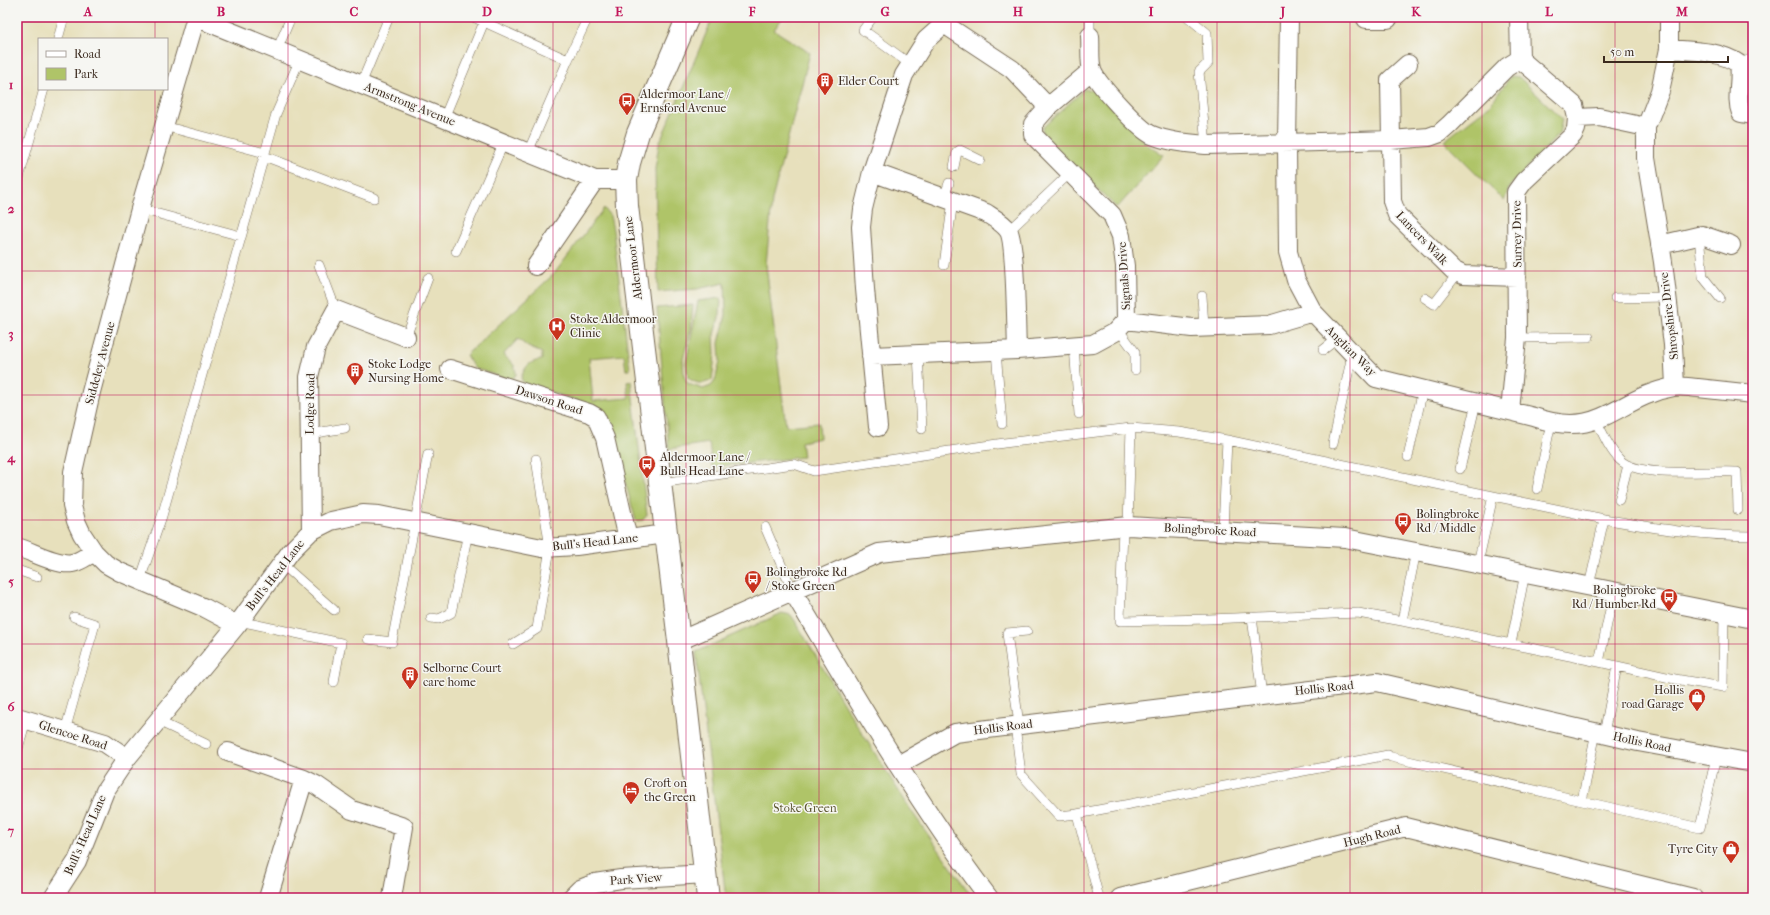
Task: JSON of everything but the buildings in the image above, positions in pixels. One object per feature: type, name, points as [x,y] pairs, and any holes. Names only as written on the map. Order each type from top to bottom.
[{"type":"street","name":"Armstrong Avenue","points":[[196,17],[595,180],[626,180]]},
{"type":"street","name":"Siddeley Avenue","points":[[196,17],[140,209],[91,392],[74,472],[72,506],[76,521],[82,534],[94,552],[106,564],[238,623]]},
{"type":"street","name":"Aldermoor Lane","points":[[666,534],[627,206],[626,180],[629,163],[638,132],[688,17]]},
{"type":"street","name":"Anglian Way","points":[[1289,17],[1287,143],[1288,252],[1296,280],[1330,344],[1352,354],[1376,378],[1510,411],[1551,423],[1575,425],[1590,423],[1610,415],[1645,396],[1675,386],[1753,394]]},
{"type":"street","points":[[1366,19],[1388,19],[1388,17]]},
{"type":"street","points":[[1519,17],[1520,59],[1574,105],[1577,118],[1599,117],[1646,127]]},
{"type":"street","name":"Shropshire Drive","points":[[1669,17],[1669,49],[1660,91],[1646,127],[1646,158],[1660,245],[1673,345],[1675,386]]},
{"type":"street","points":[[878,427],[865,289],[861,225],[863,209],[872,172],[898,89],[910,64],[926,40],[945,20],[1012,69],[1048,107]]},
{"type":"street","points":[[1090,36],[1092,70],[1102,87],[1120,107],[1150,134],[1179,143],[1206,145],[1391,140],[1429,137],[1440,133],[1507,67],[1520,59]]},
{"type":"street","points":[[1669,49],[1710,53],[1731,59],[1746,61],[1741,75],[1738,106],[1741,113],[1752,115]]},
{"type":"street","points":[[1391,140],[1390,80],[1408,64]]},
{"type":"street","name":"Signals Drive","points":[[1092,70],[1048,107],[1032,124],[1033,135],[1112,215],[1121,236],[1125,266],[1122,325]]},
{"type":"street","name":"Surrey Drive","points":[[1510,411],[1517,338],[1516,192],[1524,181],[1572,135],[1576,129],[1577,118]]},
{"type":"street","name":"Lancers Walk","points":[[1391,140],[1392,201],[1397,215],[1453,270],[1458,273],[1478,277],[1517,277]]},
{"type":"street","points":[[872,172],[949,194],[986,213],[1001,223],[1009,231],[1012,251],[1017,350]]},
{"type":"street","points":[[536,266],[595,180]]},
{"type":"street","points":[[1660,245],[1702,235],[1731,245]]},
{"type":"street","points":[[336,310],[406,337]]},
{"type":"street","name":"Lodge Road","points":[[311,531],[309,377],[316,347],[336,310]]},
{"type":"street","points":[[871,356],[1074,346],[1093,344],[1122,325],[1192,328],[1269,325],[1314,312]]},
{"type":"street","name":"Dawson Road","points":[[450,369],[589,413],[596,417],[605,438],[628,540]]},
{"type":"street","name":"Bull's Head Lane","points":[[56,897],[76,861],[105,791],[127,758],[238,623],[291,551],[311,531],[331,521],[363,514],[379,515],[468,534],[550,548],[628,540],[666,534]]},
{"type":"street","name":"Bolingbroke Road","points":[[679,641],[879,553],[1126,526],[1222,530],[1345,538],[1478,563],[1753,619]]},
{"type":"street","points":[[666,534],[708,898]]},
{"type":"street","points":[[17,547],[62,563],[72,563],[94,552]]},
{"type":"street","points":[[793,592],[873,726],[940,830],[989,898]]},
{"type":"street","name":"Hollis Road","points":[[898,765],[956,733],[1377,682],[1600,733],[1753,764]]},
{"type":"street","name":"Glencoe Road","points":[[22,718],[105,743],[127,758]]},
{"type":"street","points":[[228,752],[304,779],[316,785],[352,810],[404,827],[392,898]]},
{"type":"street","points":[[268,898],[304,779]]},
{"type":"street","name":"Hugh Road","points":[[1120,898],[1406,828],[1693,898]]},
{"type":"street","name":"Park View","points":[[571,898],[587,885],[607,881],[706,874]]},
{"type":"lane","points":[[58,38],[64,17]]},
{"type":"lane","points":[[277,50],[291,17]]},
{"type":"lane","points":[[361,84],[389,17]]},
{"type":"lane","points":[[473,17],[568,60]]},
{"type":"lane","points":[[528,152],[588,17]]},
{"type":"lane","points":[[873,17],[863,30],[910,64]]},
{"type":"lane","points":[[1090,17],[1090,36]]},
{"type":"lane","points":[[1188,17],[1207,33],[1208,63],[1199,72],[1206,145]]},
{"type":"lane","points":[[444,118],[484,22]]},
{"type":"lane","points":[[140,580],[162,516],[276,114],[300,59]]},
{"type":"lane","points":[[17,185],[44,90]]},
{"type":"lane","points":[[164,126],[264,155],[374,198]]},
{"type":"lane","points":[[456,251],[504,142]]},
{"type":"lane","points":[[954,167],[957,152],[960,150],[980,160]]},
{"type":"lane","points":[[1009,231],[1070,173]]},
{"type":"lane","points":[[944,265],[949,194]]},
{"type":"lane","points":[[140,209],[241,236]]},
{"type":"lane","points":[[1699,236],[1703,277],[1720,298]]},
{"type":"lane","points":[[319,265],[336,310]]},
{"type":"lane","points":[[1425,298],[1434,304],[1458,273]]},
{"type":"lane","points":[[406,337],[428,278]]},
{"type":"lane","points":[[1202,296],[1204,327]]},
{"type":"lane","points":[[1615,298],[1666,297]]},
{"type":"lane","points":[[1122,325],[1135,352],[1135,370]]},
{"type":"lane","points":[[1517,338],[1589,337]]},
{"type":"lane","points":[[1074,346],[1080,414]]},
{"type":"lane","points":[[996,351],[1002,424]]},
{"type":"lane","points":[[918,354],[922,429]]},
{"type":"lane","points":[[1332,444],[1352,354]]},
{"type":"lane","points":[[1408,457],[1423,390]]},
{"type":"lane","points":[[1460,469],[1476,403]]},
{"type":"lane","points":[[1596,420],[1608,444],[1620,461],[1640,470],[1737,472],[1738,510]]},
{"type":"lane","points":[[1537,489],[1551,423]]},
{"type":"lane","points":[[310,434],[346,428]]},
{"type":"lane","points":[[660,483],[794,464],[814,470],[1004,443],[1131,428],[1179,432],[1227,440],[1651,528],[1716,536],[1753,536]]},
{"type":"lane","points":[[1131,428],[1120,621],[1358,613],[1723,687],[1724,613]]},
{"type":"lane","points":[[1222,530],[1227,440]]},
{"type":"lane","points":[[368,639],[392,642],[428,454]]},
{"type":"lane","points":[[513,644],[537,630],[550,548],[536,459]]},
{"type":"lane","points":[[1619,500],[1628,465]]},
{"type":"lane","points":[[1478,563],[1493,496]]},
{"type":"lane","points":[[1589,586],[1604,519]]},
{"type":"lane","points":[[765,527],[793,592]]},
{"type":"lane","points":[[431,618],[439,619],[451,613],[468,534]]},
{"type":"lane","points":[[1402,621],[1416,551]]},
{"type":"lane","points":[[282,564],[334,610]]},
{"type":"lane","points":[[17,570],[37,577]]},
{"type":"lane","points":[[1511,644],[1526,573]]},
{"type":"lane","points":[[1599,662],[1614,591]]},
{"type":"lane","points":[[65,731],[94,624],[74,616]]},
{"type":"lane","points":[[1252,617],[1262,696]]},
{"type":"lane","points":[[238,623],[341,642],[334,682]]},
{"type":"lane","points":[[1027,631],[1007,633],[1021,774],[1060,816],[1389,756],[1700,828],[1716,757]]},
{"type":"lane","points":[[1582,801],[1617,666]]},
{"type":"lane","points":[[17,752],[22,718]]},
{"type":"lane","points":[[158,721],[206,744]]},
{"type":"lane","points":[[1077,814],[1099,898]]},
{"type":"green space","points":[[713,17],[783,17],[774,30],[810,53],[772,200],[766,265],[786,426],[819,423],[820,438],[801,442],[803,457],[712,467],[709,443],[669,449],[657,308],[693,305],[691,329],[683,359],[684,376],[688,384],[703,389],[711,386],[715,381],[720,361],[719,343],[726,315],[725,283],[697,289],[658,292],[655,169],[659,144]]},
{"type":"green space","points":[[1511,76],[1519,77],[1562,119],[1559,134],[1510,186],[1504,201],[1444,141],[1489,106]]},
{"type":"green space","points":[[1085,89],[1096,91],[1149,146],[1164,155],[1117,208],[1044,137],[1042,128]]},
{"type":"green space","points":[[604,208],[610,216],[613,230],[630,370],[626,370],[624,355],[589,358],[593,401],[629,398],[627,382],[631,381],[647,515],[643,520],[636,521],[608,420],[603,411],[595,406],[524,384],[521,378],[524,370],[531,363],[542,360],[542,353],[528,347],[518,339],[503,355],[511,361],[515,368],[516,375],[510,380],[474,368],[466,355],[554,274]]},
{"type":"green space","points":[[721,298],[720,314],[714,334],[715,355],[712,380],[705,383],[697,383],[688,378],[686,363],[698,301]]},
{"type":"green space","name":"Stoke Green","points":[[782,613],[791,615],[847,709],[912,812],[973,898],[726,898],[696,652]]},
{"type":"place","name":"Elder Court","points":[[825,96]]},
{"type":"place","name":"Aldermoor Lane / Ernsford Avenue","points":[[627,116]]},
{"type":"place","name":"Stoke Aldermoor Clinic","points":[[557,341]]},
{"type":"place","name":"Stoke Lodge Nursing Home","points":[[355,386]]},
{"type":"place","name":"Aldermoor Lane / Bulls Head Lane","points":[[647,479]]},
{"type":"place","name":"Bolingbroke Rd / Middle","points":[[1403,536]]},
{"type":"place","name":"Bolingbroke Rd / Stoke Green","points":[[753,594]]},
{"type":"place","name":"Bolingbroke Rd / Humber Rd","points":[[1669,612]]},
{"type":"place","name":"Selborne Court care home","points":[[410,690]]},
{"type":"place","name":"Hollis road Garage","points":[[1697,712]]},
{"type":"place","name":"Croft on the Green","points":[[631,805]]},
{"type":"place","name":"Tyre City","points":[[1731,864]]}]
